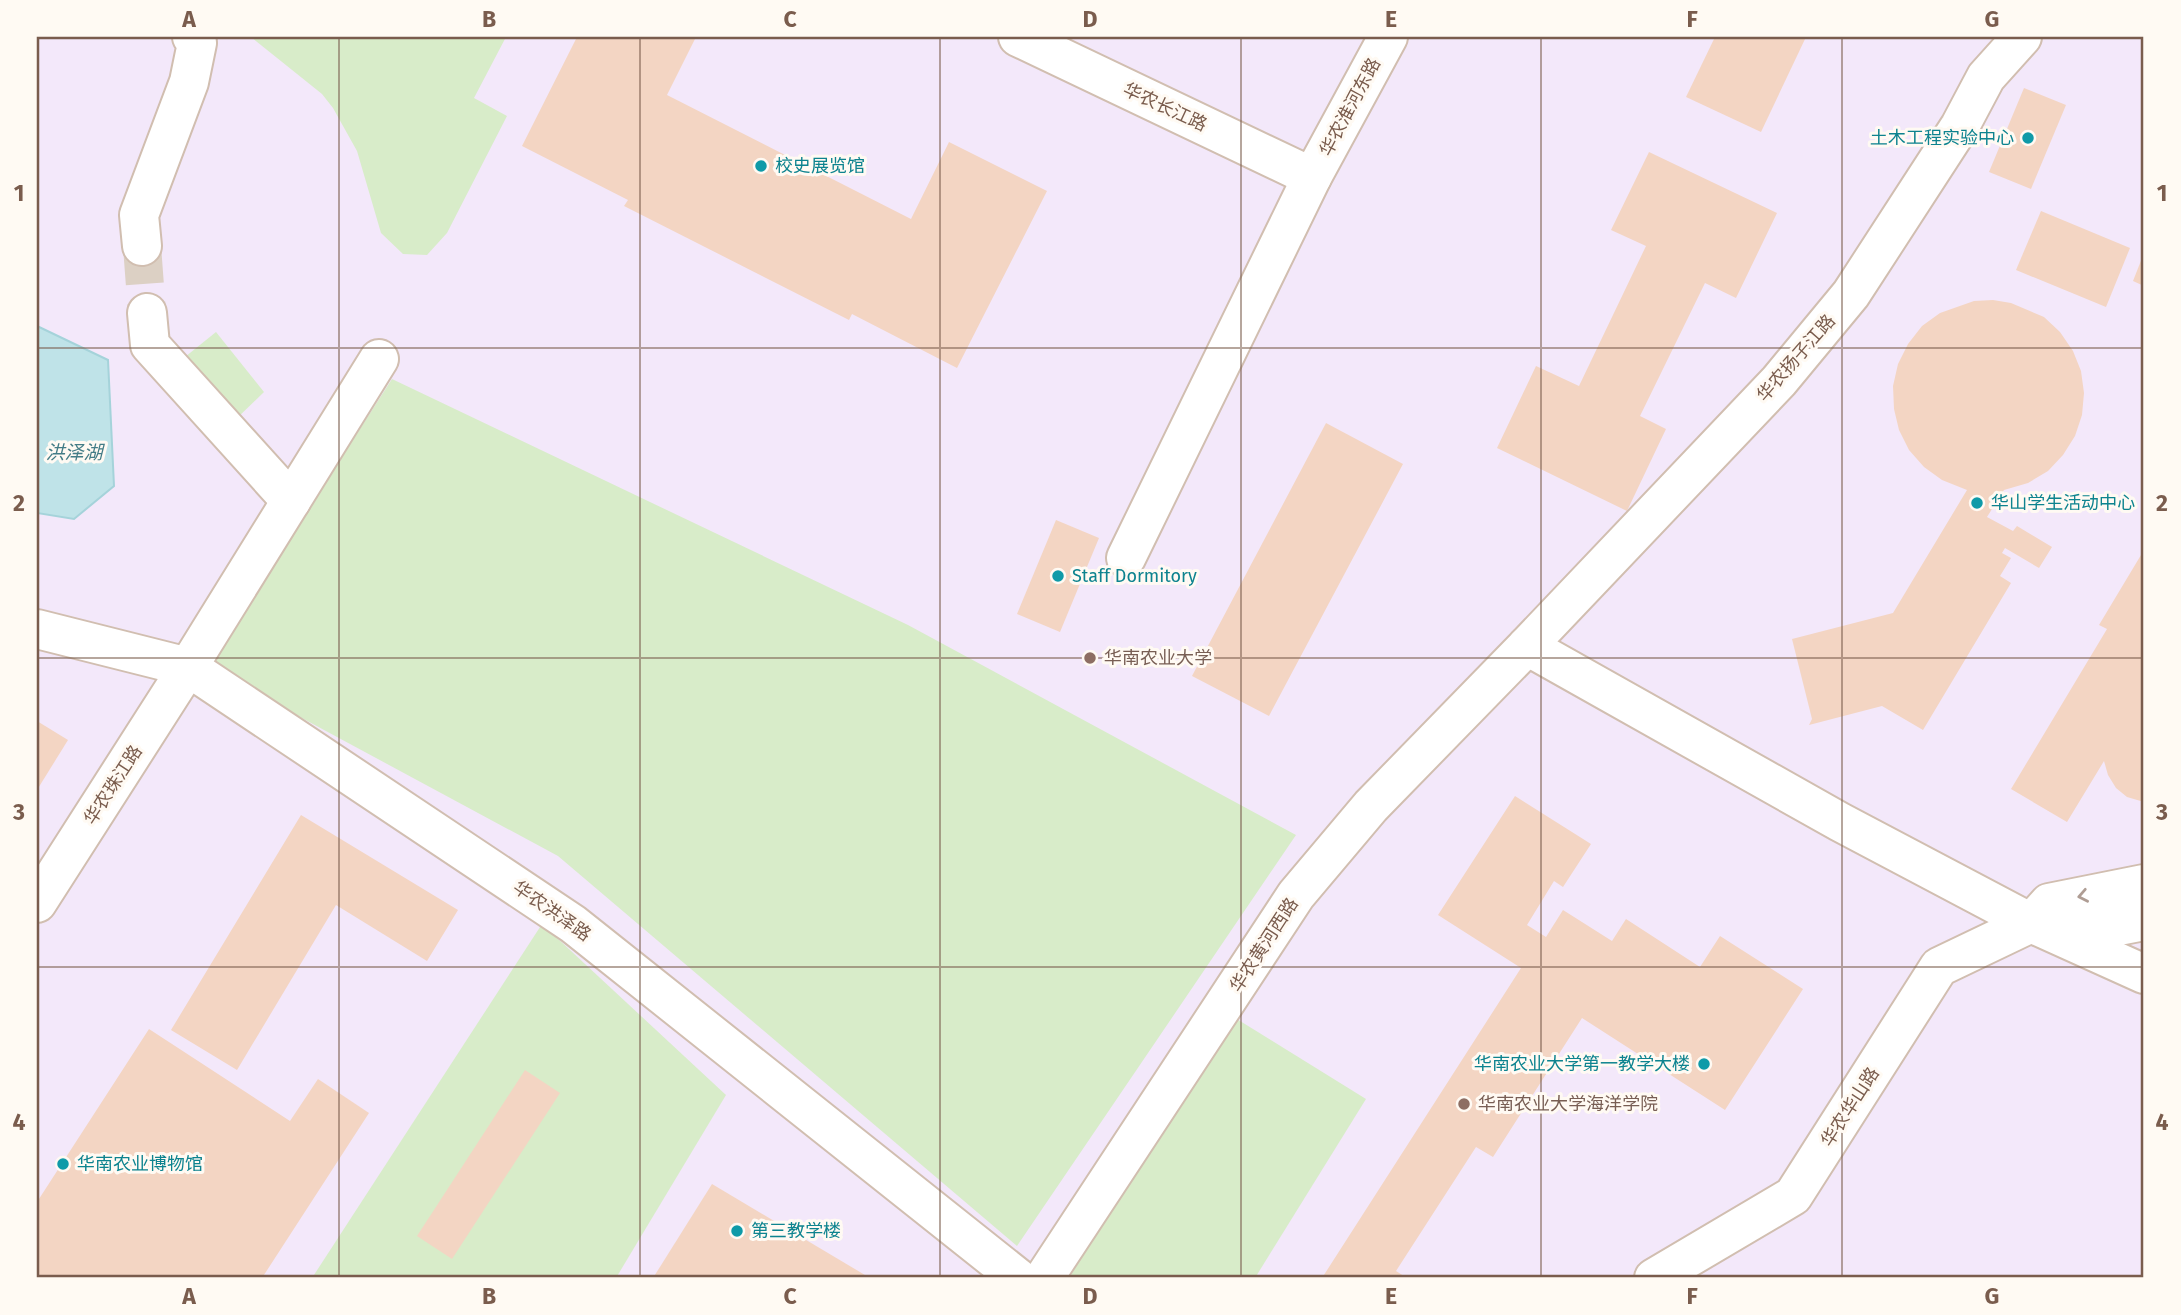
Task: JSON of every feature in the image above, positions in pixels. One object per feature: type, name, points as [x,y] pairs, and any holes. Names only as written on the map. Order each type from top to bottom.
[{"type":"street","points":[[142,246],[139,215],[189,82],[197,43],[192,37]]},
{"type":"street","name":"华农长江路","points":[[1018,37],[1312,177]]},
{"type":"street","name":"华农淮河东路","points":[[1126,558],[1312,177],[1388,37]]},
{"type":"street","points":[[1986,77],[1993,37]]},
{"type":"street","name":"华农扬子江路","points":[[1527,646],[1779,381],[1843,303],[1960,126],[1986,77],[2022,37]]},
{"type":"street","points":[[147,313],[150,345],[290,502]]},
{"type":"street","name":"华农珠江路","points":[[37,903],[188,667],[379,359]]},
{"type":"street","name":"华农洪泽路","points":[[37,629],[188,667],[573,924],[1018,1278]]},
{"type":"street","points":[[1527,646],[1840,822],[2031,923],[2144,974]]},
{"type":"street","name":"华农黄河西路","points":[[1044,1278],[1296,895],[1371,806],[1527,646]]},
{"type":"street","name":"华农华山路","points":[[1654,1278],[1793,1196],[1939,967],[2031,923],[2049,903],[2144,884]]},
{"type":"street","name":"华农华山路","points":[[2031,923],[2108,928],[2144,921]]},
{"type":"shaded area","name":"华南农业大学","points":[[37,37],[2144,37],[2144,1278],[37,1278]]},
{"type":"green space","points":[[251,37],[506,37],[474,98],[507,116],[447,233],[427,255],[403,254],[381,233],[357,151],[333,108],[322,94]]},
{"type":"green space","points":[[216,332],[264,392],[233,422],[180,361]]},
{"type":"green space","points":[[392,379],[908,625],[1296,835],[1017,1246],[558,856],[207,667]]},
{"type":"green space","points":[[542,924],[726,1095],[616,1278],[312,1278]]},
{"type":"green space","points":[[1232,1016],[1366,1099],[1255,1278],[1069,1278]]},
{"type":"water","name":"洪泽湖","points":[[37,326],[108,360],[114,486],[74,519],[37,513]]},
{"type":"building","points":[[577,37],[696,37],[667,95],[911,219],[949,142],[1047,191],[957,368],[852,314],[849,320],[624,206],[628,200],[522,146]]},
{"type":"building","points":[[1715,37],[1806,37],[1761,132],[1686,97]]},
{"type":"building","name":"土木工程实验中心","points":[[2024,88],[2066,105],[2031,189],[1989,172]]},
{"type":"building","points":[[1649,152],[1777,213],[1736,298],[1705,283],[1640,416],[1666,429],[1627,511],[1497,448],[1536,366],[1579,386],[1646,246],[1611,230]]},
{"type":"building","points":[[2041,211],[2130,248],[2106,307],[2016,270]]},
{"type":"building","points":[[2144,253],[2144,286],[2133,281]]},
{"type":"building","name":"华山学生活动中心","points":[[1974,301],[2011,303],[2044,317],[2060,332],[2073,351],[2081,371],[2084,393],[2082,415],[2075,436],[2063,455],[2048,471],[2028,483],[2004,490],[1987,517],[2013,531],[2017,526],[2052,547],[2039,568],[2005,548],[2002,553],[2011,558],[2000,576],[2011,583],[1923,730],[1882,706],[1809,725],[1812,719],[1792,639],[1893,613],[1967,490],[1942,480],[1924,467],[1909,450],[1899,430],[1894,409],[1893,386],[1898,364],[1908,344],[1922,326],[1940,313]]},
{"type":"building","points":[[1326,423],[1403,464],[1269,716],[1192,676]]},
{"type":"building","name":"Staff Dormitory","points":[[1056,520],[1099,538],[1060,632],[1017,614]]},
{"type":"building","points":[[2144,550],[2144,802],[2127,797],[2116,788],[2104,761],[2067,822],[2011,789],[2107,629],[2099,625]]},
{"type":"building","points":[[37,721],[68,740],[37,790]]},
{"type":"building","name":"华南农业大学第一教学大楼","points":[[1515,796],[1591,844],[1563,887],[1554,881],[1527,925],[1546,937],[1563,910],[1612,941],[1626,919],[1700,967],[1720,936],[1803,989],[1725,1110],[1582,1018],[1493,1157],[1476,1147],[1396,1271],[1407,1278],[1322,1278],[1521,968],[1438,915]]},
{"type":"building","points":[[301,815],[458,910],[427,961],[336,905],[237,1070],[171,1030]]},
{"type":"building","points":[[149,1029],[290,1121],[318,1079],[369,1113],[262,1278],[37,1278],[37,1202]]},
{"type":"building","points":[[525,1070],[560,1093],[452,1259],[417,1236]]},
{"type":"building","name":"第三教学楼","points":[[712,1184],[870,1278],[653,1278]]},
{"type":"tunnel","points":[[142,246],[147,313]]},
{"type":"place","name":"土木工程实验中心","points":[[2028,138]]},
{"type":"place","name":"校史展览馆","points":[[761,166]]},
{"type":"place","name":"华山学生活动中心","points":[[1977,503]]},
{"type":"place","name":"Staff Dormitory","points":[[1058,576]]},
{"type":"place","name":"华南农业大学","points":[[1090,658]]},
{"type":"place","name":"华南农业大学第一教学大楼","points":[[1704,1064]]},
{"type":"place","name":"华南农业大学海洋学院","points":[[1464,1104]]},
{"type":"place","name":"华南农业博物馆","points":[[63,1164]]},
{"type":"place","name":"第三教学楼","points":[[737,1231]]}]
